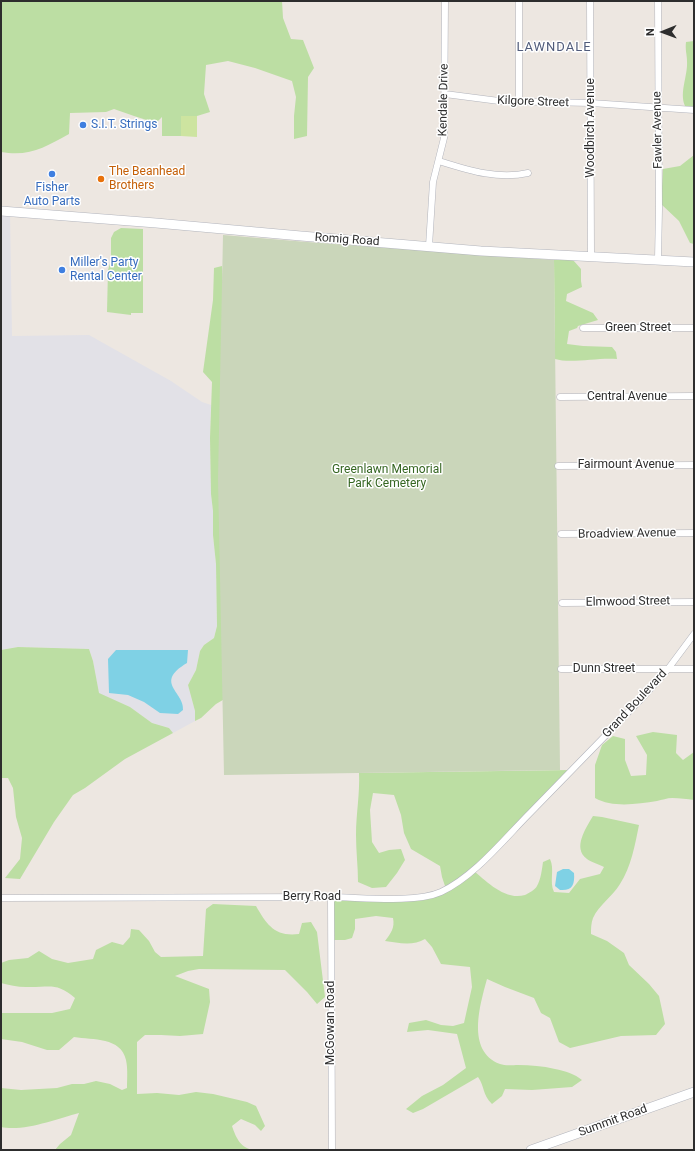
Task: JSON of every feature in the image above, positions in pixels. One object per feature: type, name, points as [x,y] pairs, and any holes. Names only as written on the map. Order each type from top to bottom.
[{"type":"street","name":"Kendale Drive","points":[[429,246],[433,182],[444,138],[445,1]]},
{"type":"street","points":[[519,102],[520,1]]},
{"type":"street","name":"Woodbirch Avenue","points":[[590,1],[591,256]]},
{"type":"street","name":"Fawler Avenue","points":[[658,1],[658,259]]},
{"type":"street","name":"Kilgore Street","points":[[445,94],[519,102],[591,103],[694,110]]},
{"type":"street","points":[[439,161],[482,173],[500,176],[528,173]]},
{"type":"street","name":"Romig Road","points":[[1,212],[156,223],[480,250],[694,262]]},
{"type":"street","name":"Green Street","points":[[582,328],[694,328]]},
{"type":"street","name":"Central Avenue","points":[[560,397],[694,396]]},
{"type":"street","name":"Fairmount Avenue","points":[[558,466],[694,465]]},
{"type":"street","name":"Broadview Avenue","points":[[561,534],[694,533]]},
{"type":"street","name":"Elmwood Street","points":[[562,603],[694,602]]},
{"type":"street","name":"Grand Boulevard","points":[[573,770],[645,695],[668,669],[694,634]]},
{"type":"street","name":"Dunn Street","points":[[562,669],[694,669]]},
{"type":"street","name":"Berry Road","points":[[1,898],[414,898],[431,895],[442,892],[459,881],[480,864],[573,770]]},
{"type":"street","name":"McGowan Road","points":[[332,897],[332,1150]]},
{"type":"street","name":"Summit Road","points":[[531,1150],[694,1092]]},
{"type":"shaded area","points":[[1,211],[10,212],[12,336],[89,335],[171,381],[202,402],[211,405],[211,494],[216,564],[217,626],[214,638],[204,645],[200,651],[196,670],[188,685],[195,711],[195,721],[173,733],[169,728],[152,723],[130,707],[99,694],[93,661],[89,649],[18,647],[1,650]]},
{"type":"green space","points":[[1,1],[282,1],[283,18],[291,39],[303,40],[314,68],[308,77],[307,136],[294,139],[296,97],[292,81],[255,68],[228,61],[206,65],[204,94],[210,112],[197,116],[181,116],[181,136],[162,136],[162,117],[156,123],[114,109],[106,112],[70,113],[69,134],[37,150],[20,153],[1,152]]},
{"type":"green space","points":[[694,41],[694,107],[685,106],[683,101],[683,90],[687,67],[686,42]]},
{"type":"green space","points":[[181,116],[197,116],[197,137],[181,136]]},
{"type":"green space","points":[[694,155],[694,244],[690,243],[679,221],[661,204],[663,169],[680,166]]},
{"type":"green space","points":[[121,228],[143,229],[143,313],[131,313],[131,315],[107,312],[108,270],[111,260],[111,238],[114,232]]},
{"type":"green space","name":"Greenlawn Memorial Park Cemetery","points":[[223,235],[554,260],[560,770],[224,775],[218,479]]},
{"type":"green space","points":[[554,260],[573,260],[581,269],[582,287],[567,294],[566,301],[593,313],[598,320],[578,326],[577,328],[569,331],[567,344],[612,347],[616,352],[617,359],[569,361],[555,359]]},
{"type":"green space","points":[[222,266],[224,303],[228,697],[216,704],[201,718],[195,721],[195,711],[188,685],[196,670],[200,651],[204,645],[214,638],[217,626],[216,564],[211,494],[210,438],[212,382],[203,372],[213,300],[214,268]]},
{"type":"green space","points":[[18,647],[89,649],[93,661],[99,693],[130,707],[152,723],[169,728],[173,733],[125,759],[73,795],[54,822],[20,879],[5,878],[20,859],[22,838],[16,817],[13,788],[8,778],[1,778],[1,650]]},
{"type":"green space","points":[[653,732],[677,735],[676,753],[683,760],[694,752],[694,800],[670,798],[633,804],[617,804],[595,798],[595,765],[602,745],[613,736],[625,739],[625,760],[631,776],[646,775],[647,755],[636,736]]},
{"type":"green space","points":[[573,770],[473,870],[503,893],[518,896],[525,895],[536,887],[543,862],[550,859],[554,892],[569,893],[580,879],[600,874],[604,867],[588,860],[581,849],[580,844],[584,832],[593,816],[639,825],[632,856],[624,877],[617,889],[602,905],[593,918],[591,934],[607,941],[624,953],[629,965],[659,996],[665,1024],[656,1035],[621,1036],[570,1048],[559,1042],[550,1018],[541,1013],[534,998],[487,979],[481,1001],[478,1026],[479,1038],[483,1049],[489,1058],[502,1065],[536,1066],[559,1070],[573,1074],[582,1080],[572,1087],[532,1090],[505,1089],[502,1096],[492,1104],[485,1094],[478,1077],[423,1109],[413,1113],[406,1109],[422,1096],[443,1085],[466,1068],[457,1034],[428,1030],[407,1032],[409,1023],[426,1020],[441,1025],[453,1026],[464,1023],[472,987],[470,967],[441,964],[432,947],[425,939],[416,943],[385,941],[392,930],[393,918],[376,916],[355,919],[355,929],[352,938],[345,940],[331,940],[331,897],[414,898],[446,889],[440,866],[411,849],[404,833],[401,815],[394,795],[373,793],[370,810],[372,842],[379,853],[401,849],[405,860],[386,887],[372,888],[358,882],[356,835],[359,773]]},
{"type":"green space","points":[[213,904],[256,906],[268,924],[284,934],[299,934],[302,923],[311,922],[317,932],[325,997],[317,1004],[285,970],[199,969],[175,976],[209,989],[210,1002],[203,1034],[180,1036],[145,1035],[137,1042],[137,1094],[157,1093],[179,1095],[196,1092],[213,1094],[247,1102],[256,1106],[265,1126],[261,1131],[255,1125],[241,1119],[232,1126],[237,1139],[246,1148],[255,1150],[55,1150],[71,1135],[79,1113],[19,1128],[1,1127],[1,1088],[21,1090],[57,1088],[72,1084],[84,1084],[96,1081],[110,1084],[122,1090],[127,1088],[127,1067],[123,1053],[118,1047],[105,1041],[74,1037],[59,1050],[47,1050],[22,1042],[1,1039],[1,1013],[52,1013],[70,1009],[75,998],[57,987],[23,987],[1,983],[1,963],[9,960],[28,958],[39,951],[52,959],[68,963],[93,959],[96,950],[112,942],[123,945],[130,937],[131,929],[139,930],[149,941],[155,952],[161,957],[203,956],[206,909]]},
{"type":"water","points":[[116,650],[188,650],[187,663],[177,670],[172,676],[171,682],[180,698],[183,710],[178,714],[160,713],[144,702],[128,695],[109,693],[108,659]]},
{"type":"water","points":[[563,869],[569,869],[574,873],[574,881],[570,888],[560,890],[555,886],[557,872]]},
{"type":"place","name":"S.I.T. Strings","points":[[83,125]]},
{"type":"place","name":"Fisher Auto Parts","points":[[52,174]]},
{"type":"place","name":"The Beanhead Brothers","points":[[101,179]]},
{"type":"place","name":"Miller's Party Rental Center","points":[[62,270]]},
{"type":"district","name":"LAWNDALE","points":[[554,48]]}]
